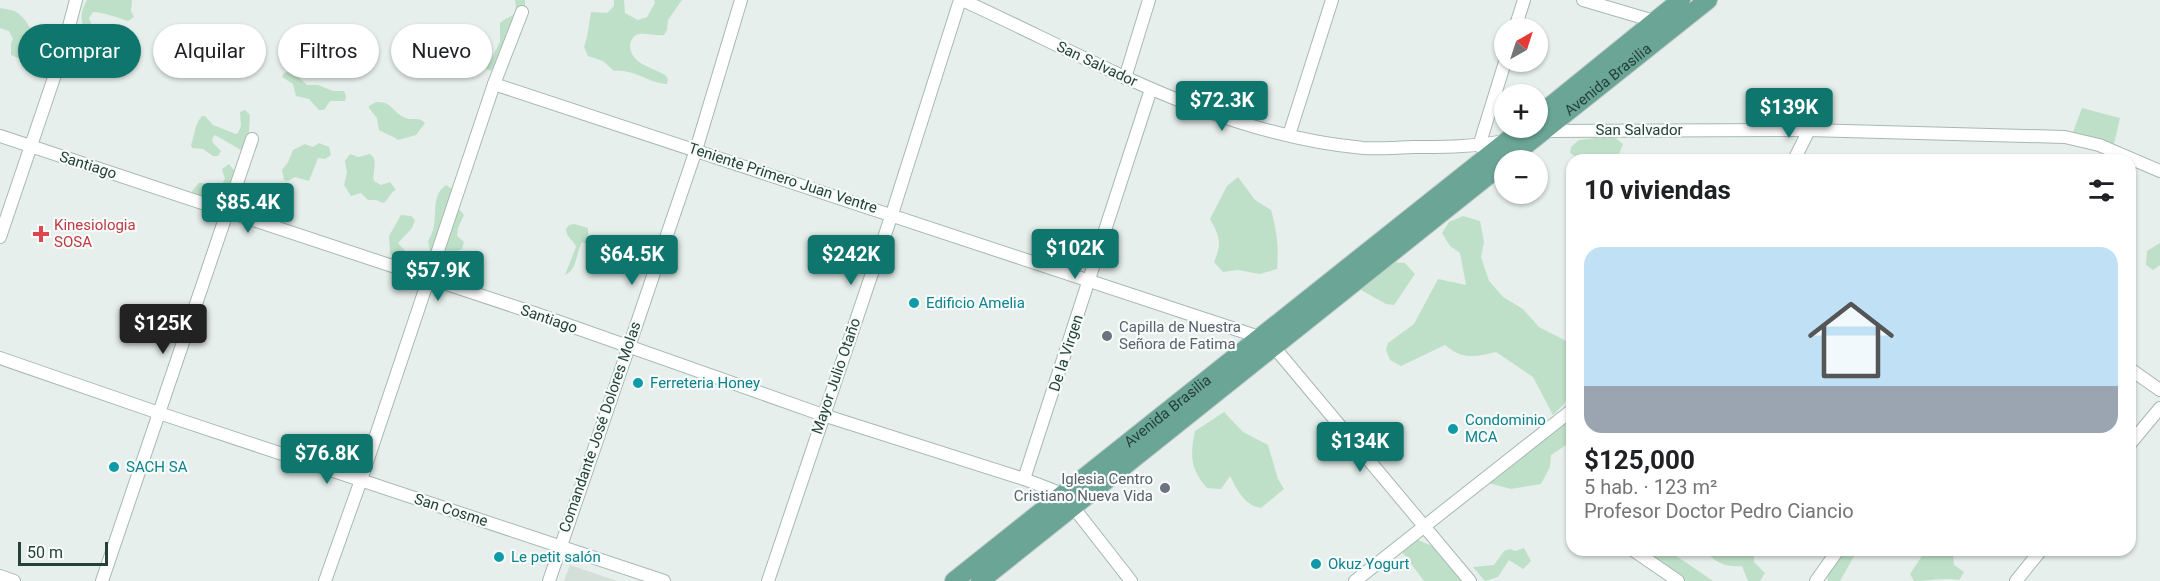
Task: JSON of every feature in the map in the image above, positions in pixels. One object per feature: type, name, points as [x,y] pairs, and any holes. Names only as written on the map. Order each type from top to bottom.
[{"type":"main road","name":"Avenida Brasilia","points":[[1661,27],[1681,0]]},
{"type":"main road","name":"Avenida Brasilia","points":[[1548,117],[1661,27],[1708,0]]},
{"type":"main road","name":"Avenida Brasilia","points":[[954,581],[1001,554],[1266,342],[1511,138]]},
{"type":"main road","name":"Avenida Brasilia","points":[[1517,150],[1528,138]]},
{"type":"main road","name":"Avenida Brasilia","points":[[1266,342],[1494,171]]},
{"type":"main road","name":"Avenida Brasilia","points":[[980,581],[1001,554]]},
{"type":"street","points":[[0,237],[60,60],[76,0]]},
{"type":"street","name":"Comandante José Dolores Molas","points":[[549,581],[627,346],[696,150],[741,0]]},
{"type":"street","name":"San Salvador","points":[[961,0],[1125,78],[1251,127],[1366,148],[1479,146],[1515,138]]},
{"type":"street","name":"Mayor Julio Otaño","points":[[768,581],[961,0]]},
{"type":"street","points":[[1125,78],[1149,0]]},
{"type":"street","points":[[1289,135],[1332,0]]},
{"type":"street","points":[[1518,18],[1524,0]]},
{"type":"street","points":[[1583,0],[1661,27]]},
{"type":"street","points":[[326,581],[494,84],[522,12]]},
{"type":"street","points":[[1479,146],[1502,72]]},
{"type":"street","name":"Teniente Primero Juan Ventre","points":[[494,84],[891,214],[1266,342]]},
{"type":"street","name":"De la Virgen","points":[[1024,480],[1151,89]]},
{"type":"street","name":"San Salvador","points":[[1548,123],[2065,137],[2084,140],[2112,154]]},
{"type":"street","points":[[1797,154],[1809,130]]},
{"type":"street","name":"Santiago","points":[[0,136],[505,304],[823,415],[1024,480],[1068,500]]},
{"type":"street","points":[[102,581],[252,139]]},
{"type":"street","name":"San Salvador","points":[[2136,163],[2160,171]]},
{"type":"street","points":[[1266,342],[1470,581]]},
{"type":"street","name":"San Cosme","points":[[0,358],[664,581]]},
{"type":"street","points":[[2136,373],[2160,390]]},
{"type":"street","points":[[2136,437],[2160,408]]},
{"type":"street","points":[[1355,581],[1566,415]]},
{"type":"street","points":[[1068,500],[1131,581]]},
{"type":"street","points":[[1642,556],[1678,581]]},
{"type":"street","points":[[1816,581],[1834,556]]},
{"type":"street","points":[[2016,581],[2036,556]]},
{"type":"street","points":[[0,576],[14,581]]},
{"type":"shaded area","points":[[570,565],[617,581],[564,581]]},
{"type":"green space","points":[[87,0],[132,0],[131,11],[134,17],[128,21],[93,12],[89,18],[91,24],[83,24],[83,9]]},
{"type":"green space","points":[[515,0],[525,0],[525,11],[496,72],[492,71],[492,57],[500,42],[500,23],[515,13]]},
{"type":"green space","points":[[614,0],[624,0],[625,13],[638,20],[647,17],[655,3],[654,0],[682,0],[668,20],[664,35],[637,35],[630,45],[634,57],[665,75],[668,79],[667,84],[629,72],[614,71],[603,61],[588,56],[584,47],[591,12],[607,13],[614,6]]},
{"type":"green space","points":[[0,8],[17,13],[27,24],[18,24],[18,58],[11,55],[13,39],[9,31],[0,28]]},
{"type":"green space","points":[[284,78],[300,78],[307,85],[344,91],[345,101],[330,101],[324,110],[319,110],[309,99],[296,96],[293,84]]},
{"type":"green space","points":[[376,102],[386,103],[406,118],[425,123],[416,135],[398,140],[379,130],[377,118],[369,108]]},
{"type":"green space","points":[[2082,108],[2120,118],[2113,148],[2072,135]]},
{"type":"green space","points":[[245,110],[250,115],[249,132],[258,143],[257,148],[241,150],[215,135],[212,139],[213,143],[221,151],[218,156],[213,156],[203,149],[192,148],[196,126],[202,116],[205,116],[213,125],[236,134],[241,126],[240,112]]},
{"type":"green space","points":[[1613,136],[1623,144],[1619,154],[1571,154],[1571,147],[1579,140]]},
{"type":"green space","points":[[319,143],[329,147],[331,155],[325,159],[318,158],[309,181],[295,177],[288,181],[284,180],[282,170],[293,150],[305,144],[313,147]]},
{"type":"green space","points":[[350,154],[358,157],[370,154],[373,156],[374,181],[381,185],[390,182],[396,190],[385,202],[368,200],[361,193],[351,196],[344,185],[347,173],[345,161]]},
{"type":"green space","points":[[229,164],[236,173],[228,205],[193,196],[192,191],[199,183],[213,188],[221,186],[225,179],[222,169]]},
{"type":"green space","points":[[1238,177],[1255,200],[1271,210],[1277,240],[1277,269],[1260,274],[1238,270],[1223,272],[1214,262],[1219,240],[1210,219],[1227,186]]},
{"type":"green space","points":[[446,185],[452,189],[458,208],[464,215],[457,236],[464,242],[462,249],[459,250],[432,252],[428,241],[434,225],[437,197]]},
{"type":"green space","points":[[401,215],[411,216],[415,220],[412,228],[398,243],[407,253],[422,257],[423,262],[419,266],[408,265],[390,253],[389,236]]},
{"type":"green space","points":[[1463,216],[1480,221],[1484,242],[1481,257],[1489,281],[1503,297],[1523,309],[1539,327],[1566,341],[1566,400],[1553,415],[1533,377],[1496,352],[1469,356],[1457,353],[1445,345],[1401,366],[1390,360],[1386,350],[1388,343],[1414,324],[1438,279],[1466,285],[1460,253],[1450,246],[1442,233],[1449,222]]},
{"type":"green space","points":[[569,225],[588,228],[589,245],[582,242],[572,269],[565,275],[576,247],[567,235],[566,229]]},
{"type":"green space","points":[[2160,243],[2160,265],[2153,270],[2146,265],[2147,251]]},
{"type":"green space","points":[[1390,262],[1405,263],[1415,274],[1394,305],[1386,304],[1361,290],[1367,279]]},
{"type":"green space","points":[[1224,412],[1243,432],[1268,445],[1278,479],[1284,489],[1261,508],[1246,501],[1230,476],[1221,489],[1207,488],[1194,468],[1192,447],[1195,431]]},
{"type":"green space","points":[[1566,420],[1566,445],[1551,455],[1550,467],[1541,484],[1511,489],[1477,480]]},
{"type":"green space","points":[[1413,538],[1447,552],[1475,581],[1424,581],[1400,549]]},
{"type":"green space","points":[[1524,548],[1531,561],[1523,569],[1509,560],[1498,577],[1485,581],[1473,567],[1494,565],[1504,551]]},
{"type":"green space","points":[[1650,556],[1676,556],[1713,581],[1678,581]]},
{"type":"green space","points":[[1710,556],[1754,556],[1754,562],[1765,573],[1760,581],[1748,581],[1742,566],[1727,565]]},
{"type":"green space","points":[[1837,556],[1854,556],[1840,581],[1828,581],[1827,571]]},
{"type":"green space","points":[[1922,556],[1953,556],[1954,565],[1964,572],[1959,580],[1914,581],[1910,574]]},
{"type":"place","name":"Kinesiologia SOSA","points":[[41,234]]},
{"type":"place","name":"Edificio Amelia","points":[[914,303]]},
{"type":"place","name":"Capilla de Nuestra Señora de Fatima","points":[[1107,336]]},
{"type":"place","name":"Ferreteria Honey","points":[[638,383]]},
{"type":"place","name":"Condominio MCA","points":[[1453,429]]},
{"type":"place","name":"SACH SA","points":[[114,467]]},
{"type":"place","name":"Iglesia Centro Cristiano Nueva Vida","points":[[1165,488]]},
{"type":"place","name":"Le petit salón","points":[[499,557]]},
{"type":"place","name":"Okuz Yogurt","points":[[1316,564]]}]
